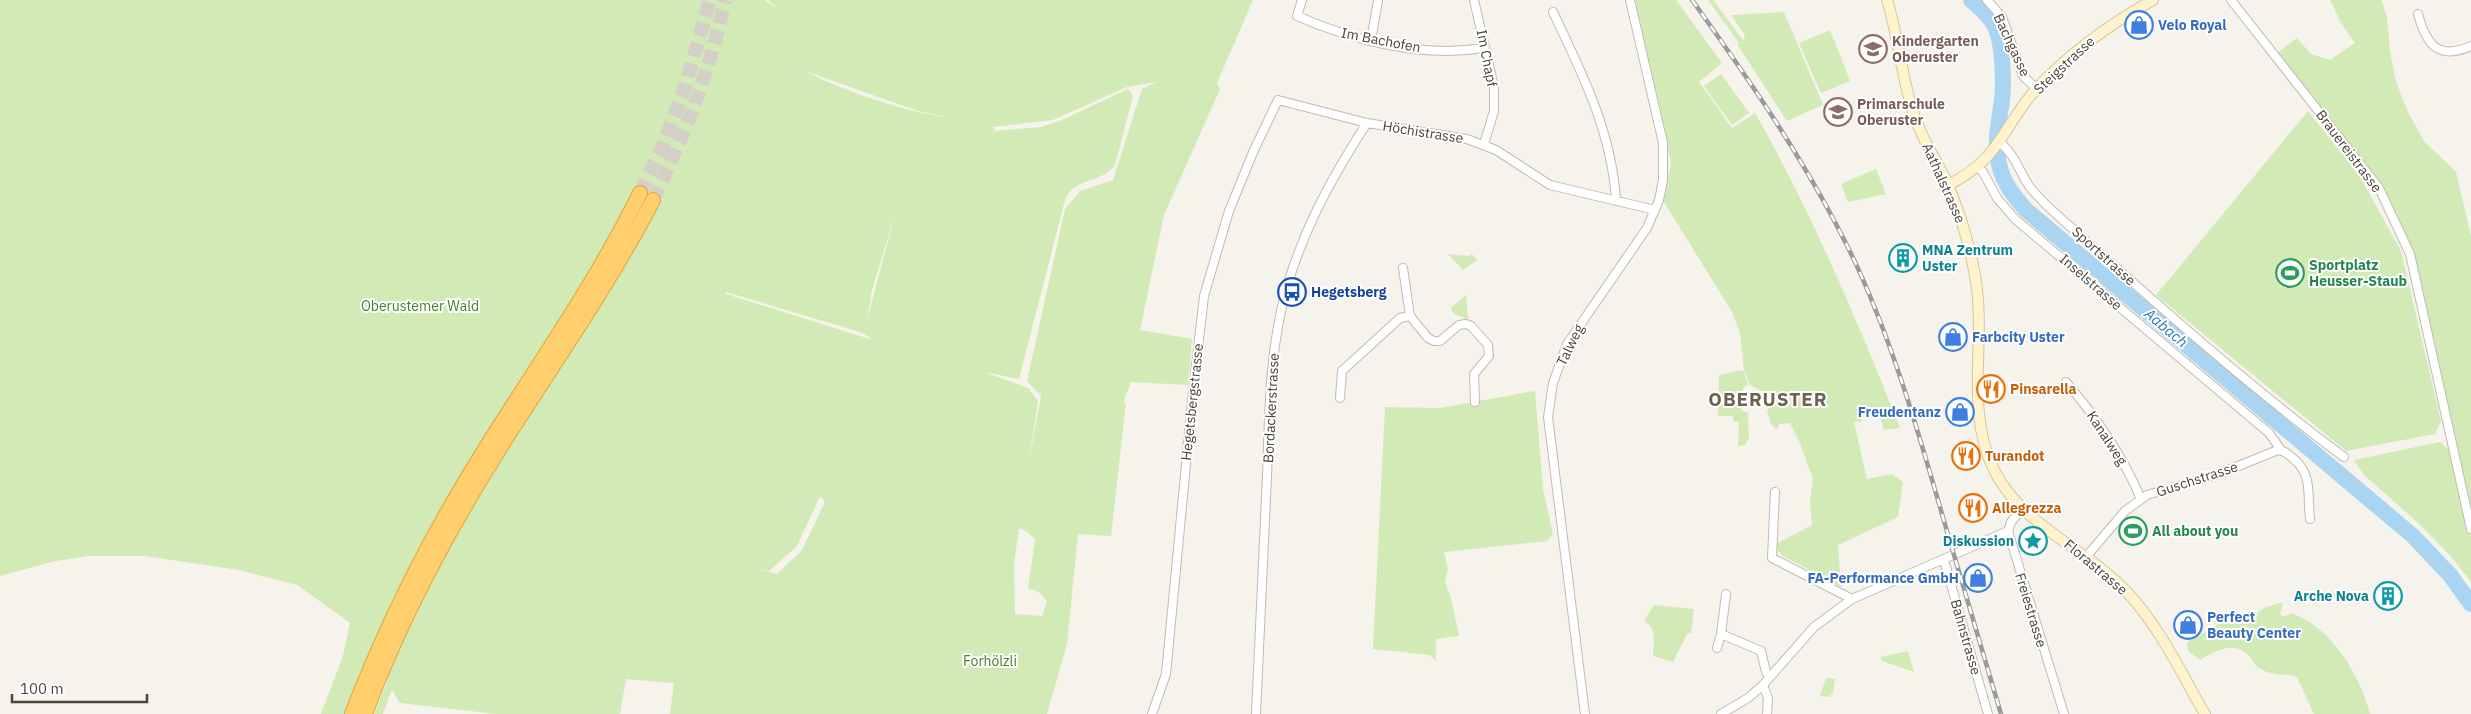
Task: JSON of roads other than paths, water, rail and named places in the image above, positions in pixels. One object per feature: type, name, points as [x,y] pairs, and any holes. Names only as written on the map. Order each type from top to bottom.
[{"type":"highway","points":[[352,714],[390,623],[435,533],[483,452],[591,283],[640,193]]},
{"type":"highway","points":[[365,714],[405,619],[448,536],[497,453],[606,283],[653,200]]},
{"type":"main road","name":"Aathalstrasse","points":[[1887,0],[1912,109],[1948,186],[1962,223],[1975,275],[1979,301],[1979,412],[1986,453],[2000,482],[2022,508]]},
{"type":"main road","name":"Steigstrasse","points":[[1948,186],[1978,167],[2003,142],[2037,89],[2106,27],[2153,0]]},
{"type":"main road","name":"Florastrasse","points":[[2022,508],[2108,574],[2137,604],[2206,714]]},
{"type":"street","name":"Im Bachofen","points":[[1302,0],[1297,16],[1328,30],[1371,41],[1455,51],[1484,48]]},
{"type":"street","points":[[1371,41],[1378,0]]},
{"type":"street","name":"Im Chapf","points":[[1474,0],[1482,27],[1494,99],[1491,124],[1484,144]]},
{"type":"street","name":"Talweg","points":[[1585,714],[1548,417],[1550,396],[1567,344],[1640,240],[1655,210],[1663,180],[1663,143],[1630,0]]},
{"type":"street","name":"Bachgasse","points":[[1987,0],[2002,17],[2023,76],[2037,89]]},
{"type":"street","name":"Brauereistrasse","points":[[2231,0],[2379,188],[2410,254],[2471,529]]},
{"type":"street","points":[[1553,12],[1587,82],[1608,144],[1615,179],[1616,201]]},
{"type":"street","points":[[2418,14],[2426,38],[2438,49],[2452,52],[2471,46]]},
{"type":"street","name":"Höchistrasse","points":[[1278,100],[1367,123],[1451,135],[1484,144],[1550,185],[1655,210]]},
{"type":"street","name":"Hegetsbergstrasse","points":[[1152,714],[1166,674],[1204,296],[1228,211],[1278,100]]},
{"type":"street","name":"Bordackerstrasse","points":[[1256,714],[1275,342],[1288,284],[1305,237],[1328,187],[1367,123]]},
{"type":"street","name":"Sportstrasse","points":[[2003,142],[2028,185],[2055,213],[2156,303],[2344,457]]},
{"type":"street","name":"Inselstrasse","points":[[1978,167],[1983,172],[1997,198],[2015,219],[2269,433],[2281,450]]},
{"type":"street","points":[[1403,268],[1410,316],[1434,341],[1440,341],[1459,325],[1466,324],[1473,328],[1488,345],[1489,356],[1474,374],[1475,402]]},
{"type":"street","points":[[1340,398],[1342,371],[1400,318],[1410,316]]},
{"type":"street","name":"Kanalweg","points":[[2066,382],[2105,431],[2126,467],[2140,499]]},
{"type":"street","points":[[2281,450],[2298,462],[2306,474],[2310,487],[2310,519]]},
{"type":"street","name":"Guschstrasse","points":[[2086,557],[2117,520],[2140,499],[2156,492],[2216,475],[2281,450]]},
{"type":"street","points":[[1775,492],[1772,558],[1852,599]]},
{"type":"street","points":[[1720,714],[1742,702],[1763,686],[1814,627],[1852,599],[2008,531],[2011,522],[2022,508]]},
{"type":"street","name":"Freiestrasse","points":[[2008,531],[2064,714]]},
{"type":"street","name":"Bahnstrasse","points":[[1944,560],[1988,714]]},
{"type":"street","points":[[1717,648],[1721,634],[1726,594]]},
{"type":"street","points":[[1721,634],[1761,651],[1766,672],[1770,677]]},
{"type":"street","points":[[1763,686],[1768,698],[1767,714]]},
{"type":"waterway","name":"Aabach","points":[[1971,0],[1984,11],[1992,21],[1997,32],[2003,83],[1998,132],[1998,156],[2006,183],[2026,210],[2413,536],[2450,575],[2471,604]]},
{"type":"tunnel","points":[[640,193],[664,143],[684,90],[710,0]]},
{"type":"tunnel","points":[[653,200],[676,150],[704,78],[725,0]]},
{"type":"railway","points":[[1692,0],[1759,96],[1800,161],[1839,229],[1870,295],[1915,423],[2001,714]]},
{"type":"place","name":"Velo Royal","points":[[2139,25]]},
{"type":"place","name":"Kindergarten Oberuster","points":[[1873,49]]},
{"type":"place","name":"Primarschule Oberuster","points":[[1838,112]]},
{"type":"place","name":"MNA Zentrum Uster","points":[[1903,258]]},
{"type":"place","name":"Sportplatz Heusser-Staub","points":[[2290,273]]},
{"type":"place","name":"Hegetsberg","points":[[1292,292]]},
{"type":"place","name":"Farbcity Uster","points":[[1953,337]]},
{"type":"place","name":"Pinsarella","points":[[1991,389]]},
{"type":"place","name":"Freudentanz","points":[[1960,412]]},
{"type":"place","name":"Turandot","points":[[1966,456]]},
{"type":"place","name":"Allegrezza","points":[[1973,508]]},
{"type":"place","name":"All about you","points":[[2133,531]]},
{"type":"place","name":"Diskussion","points":[[2033,541]]},
{"type":"place","name":"FA-Performance GmbH","points":[[1978,578]]},
{"type":"place","name":"Arche Nova","points":[[2388,596]]},
{"type":"place","name":"Perfect Beauty Center","points":[[2188,625]]},
{"type":"district","name":"OBERUSTER","points":[[1768,399]]},
{"type":"park label","name":"Oberustemer Wald","points":[[420,306]]},
{"type":"park label","name":"Forhölzli","points":[[990,661]]}]
